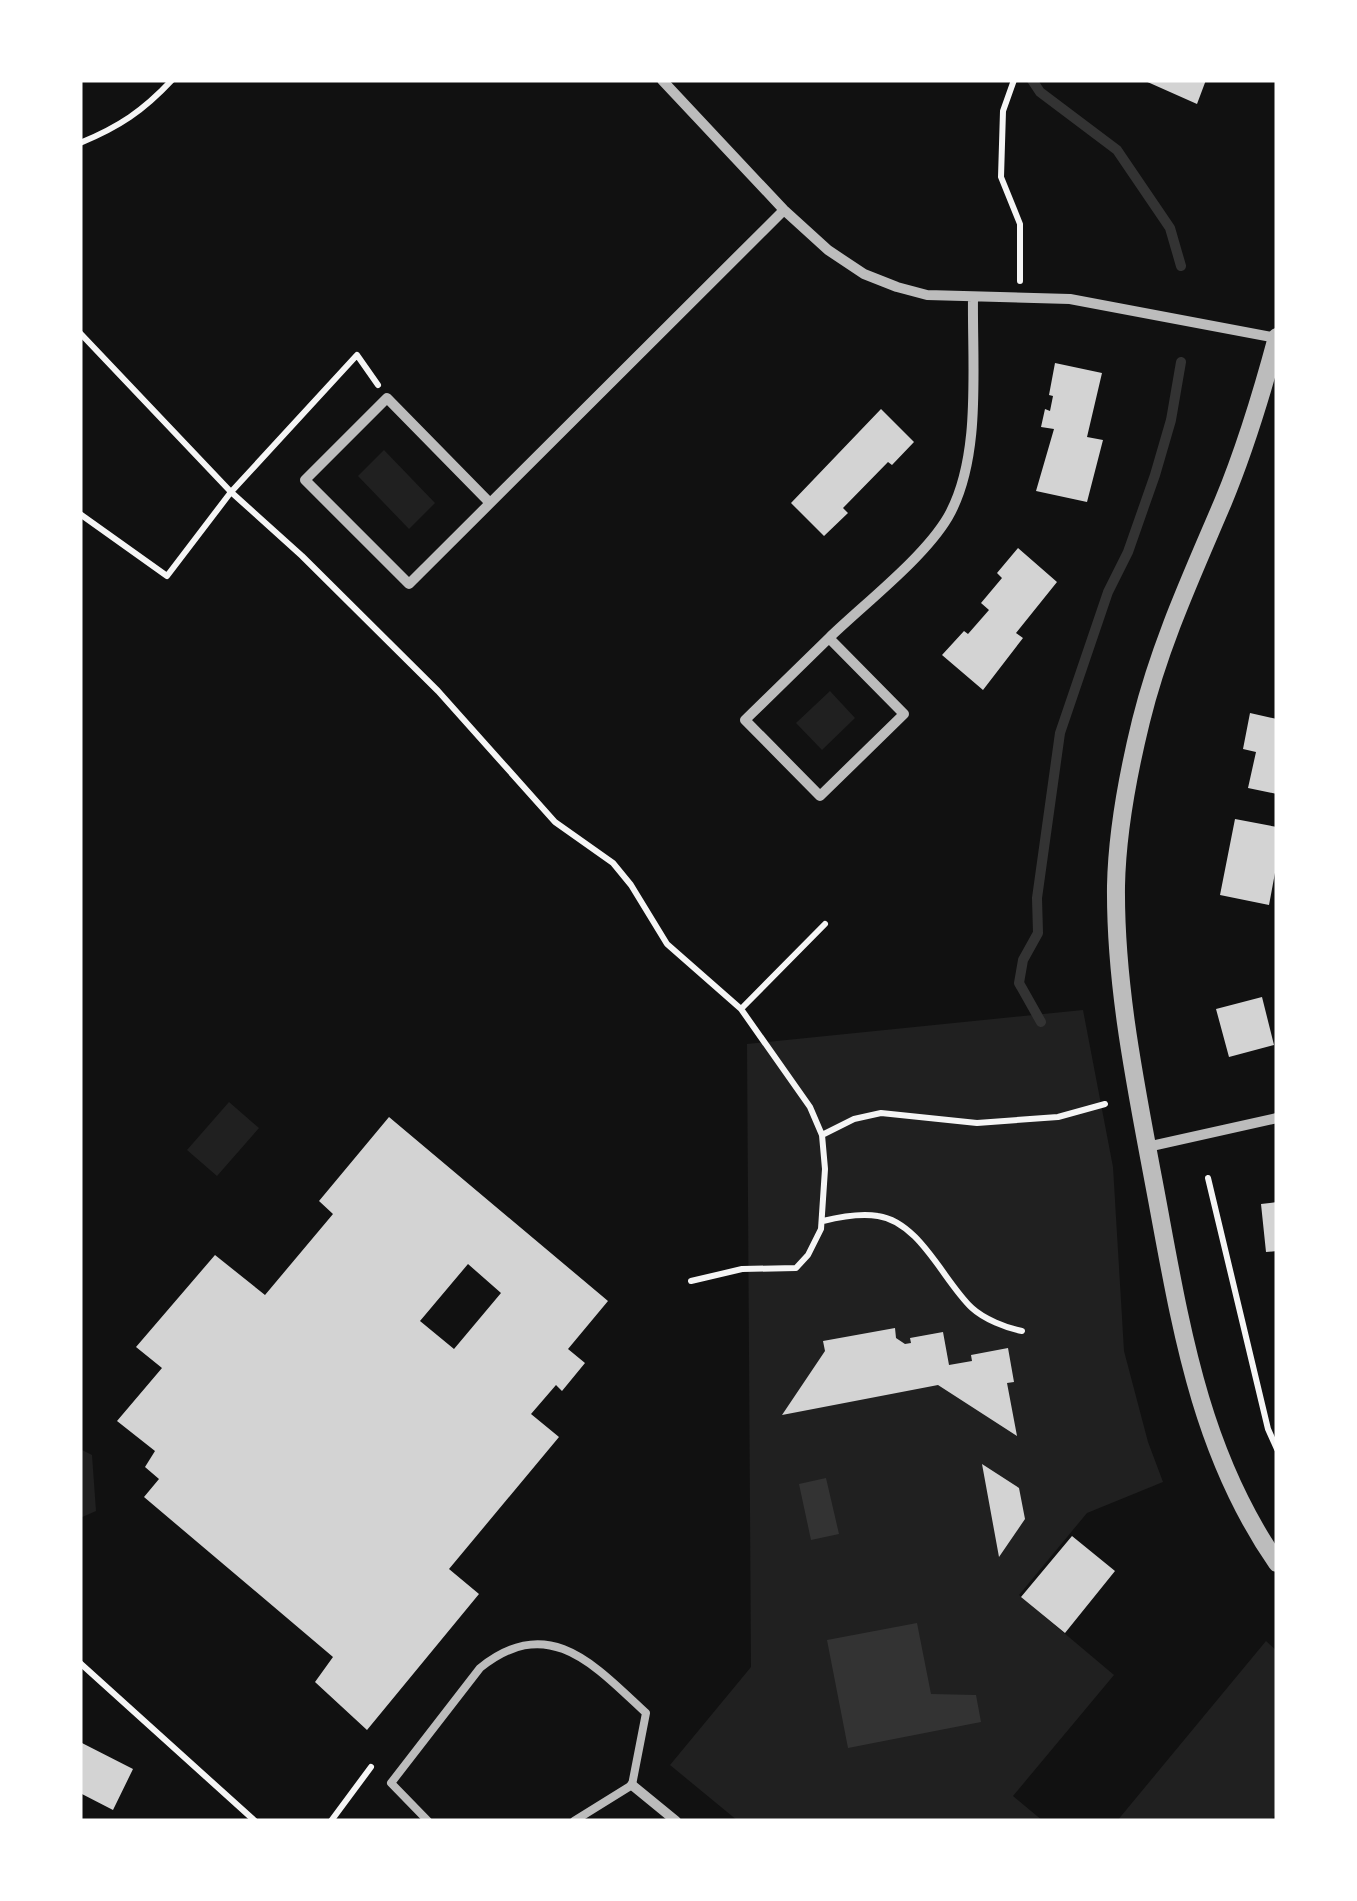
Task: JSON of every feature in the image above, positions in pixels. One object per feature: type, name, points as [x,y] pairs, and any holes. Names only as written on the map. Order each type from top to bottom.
[{"type":"street","points":[[662,80],[784,210],[828,250],[864,274],[897,288],[927,295],[973,298],[1070,299],[1277,338],[1250,431],[1159,655],[1140,724],[1123,812],[1116,883],[1118,955],[1147,1146],[1196,1390],[1238,1502],[1277,1563]]},
{"type":"street","points":[[490,503],[387,398],[305,480],[408,584],[490,503],[784,210]]},
{"type":"street","points":[[829,638],[904,714],[820,796],[745,720],[829,638],[928,543],[946,520],[960,492],[970,443],[973,298]]},
{"type":"street","points":[[1147,1146],[1277,1118]]},
{"type":"street","points":[[632,1785],[676,1821]]},
{"type":"lane","points":[[428,1821],[392,1783],[480,1668],[497,1654],[523,1644],[568,1649],[592,1663],[646,1713],[632,1785],[574,1821]]},
{"type":"path","points":[[80,143],[108,132],[145,109],[172,80]]},
{"type":"path","points":[[1014,80],[1004,111],[1001,177],[1020,224],[1020,297]]},
{"type":"path","points":[[80,333],[230,492],[302,556],[438,691],[555,822],[612,863],[631,885],[666,944],[740,1009],[810,1107],[822,1134],[826,1168],[822,1221],[808,1254],[796,1268],[742,1270],[691,1281]]},
{"type":"path","points":[[80,514],[167,576],[230,492],[357,355],[387,398]]},
{"type":"path","points":[[740,1009],[772,982],[825,924]]},
{"type":"path","points":[[822,1134],[854,1118],[881,1113],[977,1122],[1058,1117],[1105,1104]]},
{"type":"path","points":[[1208,1178],[1268,1429],[1277,1450]]},
{"type":"path","points":[[822,1221],[879,1216],[896,1223],[924,1247],[972,1308],[995,1322],[1022,1330]]},
{"type":"path","points":[[80,1663],[255,1821]]},
{"type":"path","points":[[331,1821],[371,1766]]},
{"type":"shaded area","points":[[384,450],[435,503],[409,529],[358,476]]},
{"type":"shaded area","points":[[830,691],[855,718],[822,750],[796,723]]},
{"type":"shaded area","points":[[1083,1010],[1113,1167],[1124,1351],[1163,1482],[1087,1513],[1019,1595],[1114,1675],[1013,1796],[1043,1821],[738,1821],[670,1765],[751,1667],[747,1044]]},
{"type":"shaded area","points":[[229,1102],[259,1128],[217,1176],[187,1150]]},
{"type":"shaded area","points":[[80,1449],[92,1455],[96,1511],[80,1518]]},
{"type":"shaded area","points":[[826,1478],[839,1534],[811,1540],[799,1484]]},
{"type":"shaded area","points":[[917,1623],[931,1694],[976,1695],[981,1722],[848,1748],[827,1640]]},
{"type":"shaded area","points":[[1266,1641],[1277,1651],[1277,1813],[1270,1821],[1117,1821]]},
{"type":"building","points":[[1143,80],[1206,80],[1197,104]]},
{"type":"building","points":[[1055,363],[1102,373],[1087,437],[1103,440],[1087,502],[1036,491],[1054,429],[1041,427],[1045,409],[1050,411]]},
{"type":"building","points":[[881,409],[914,442],[892,465],[888,462],[843,508],[848,513],[824,536],[791,503]]},
{"type":"building","points":[[1018,548],[1057,582],[1016,633],[1023,638],[983,690],[942,655],[989,610],[981,603],[1002,578],[997,573]]},
{"type":"building","points":[[1250,713],[1277,719],[1277,794],[1248,788],[1256,752],[1243,749]]},
{"type":"building","points":[[1235,819],[1277,827],[1277,862],[1269,905],[1220,895]]},
{"type":"building","points":[[1262,997],[1274,1045],[1229,1057],[1216,1009]]},
{"type":"building","points":[[389,1117],[608,1301],[568,1349],[585,1363],[562,1391],[556,1385],[531,1414],[559,1437],[449,1569],[479,1594],[367,1730],[315,1682],[333,1657],[144,1497],[159,1479],[145,1467],[155,1451],[117,1421],[162,1368],[136,1347],[215,1255],[265,1295],[333,1214],[319,1201]],"holes":[[[468,1264],[501,1293],[454,1349],[420,1321]]]},
{"type":"building","points":[[1277,1202],[1277,1251],[1266,1252],[1261,1204]]},
{"type":"building","points":[[895,1328],[896,1338],[905,1344],[911,1343],[910,1338],[943,1332],[949,1365],[972,1361],[971,1355],[1008,1348],[1014,1382],[1007,1383],[1017,1436],[938,1385],[782,1415],[825,1351],[823,1341]]},
{"type":"building","points":[[982,1464],[1019,1488],[1025,1519],[999,1557]]},
{"type":"building","points":[[1072,1536],[1115,1571],[1065,1633],[1021,1597]]},
{"type":"building","points":[[80,1742],[133,1769],[113,1810],[80,1793]]},
{"type":"waterway","points":[[1032,80],[1040,92],[1117,150],[1170,228],[1181,266]]},
{"type":"waterway","points":[[1041,1022],[1019,983],[1023,960],[1038,933],[1037,898],[1060,733],[1108,592],[1128,552],[1155,475],[1171,420],[1181,362]]}]
